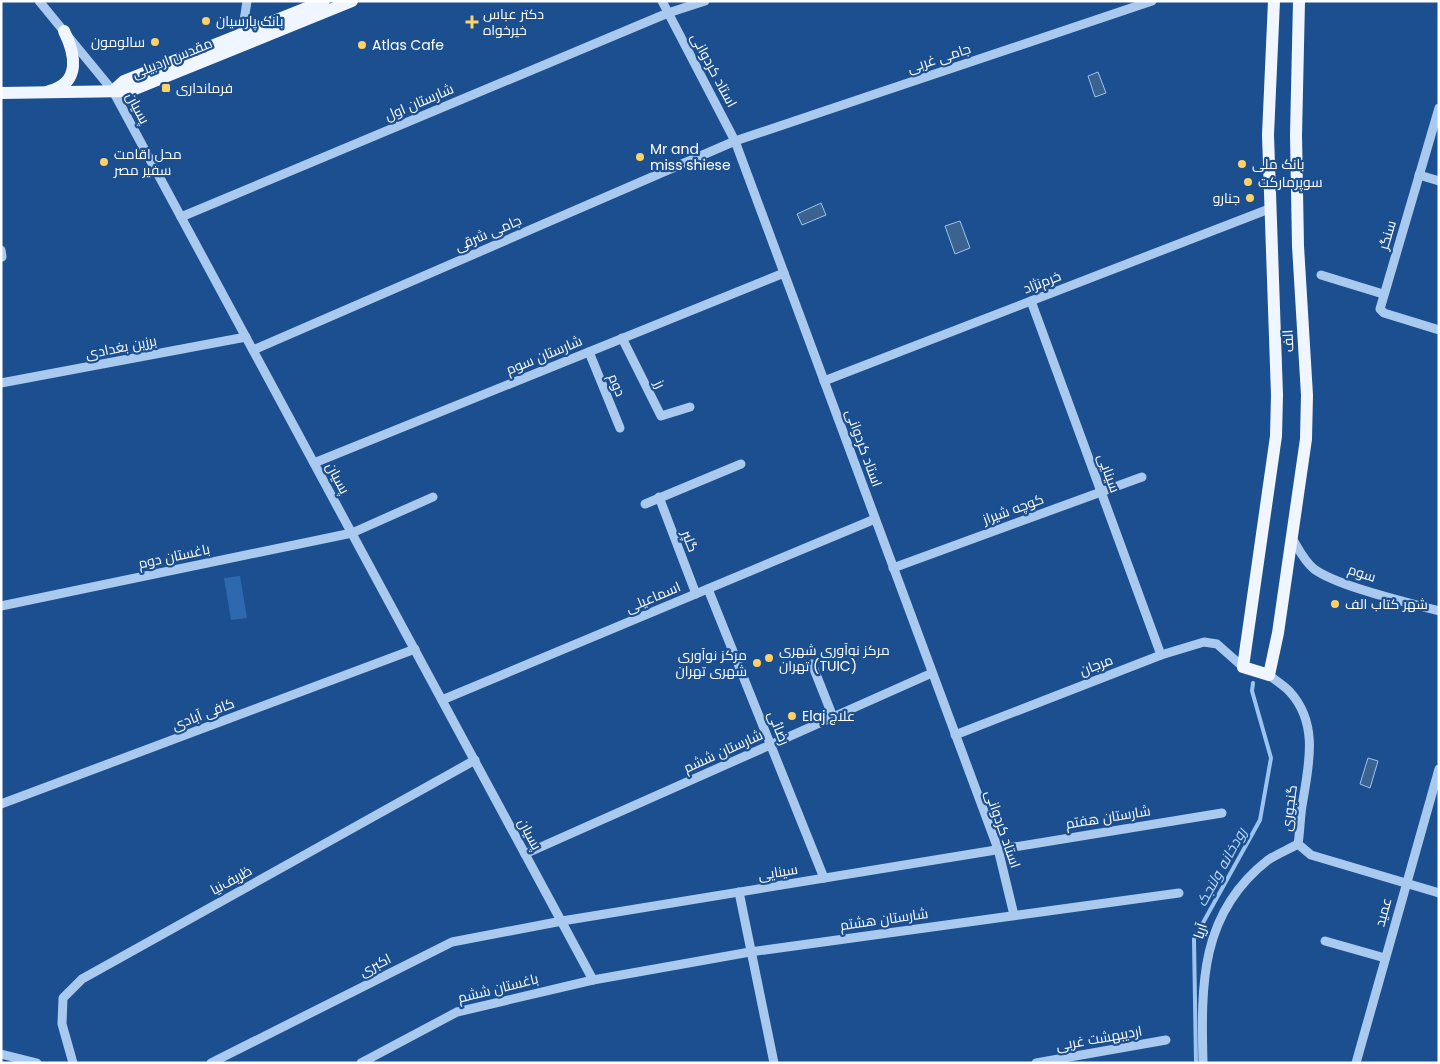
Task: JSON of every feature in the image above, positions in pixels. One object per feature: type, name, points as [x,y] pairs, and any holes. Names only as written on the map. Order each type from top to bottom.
[{"type":"main road","name":"مقدس اردبیلی","points":[[1,93],[130,90],[243,40],[324,1]]},
{"type":"main road","name":"مقدس اردبیلی","points":[[243,40],[352,1]]},
{"type":"main road","name":"الف","points":[[1242,667],[1276,436],[1277,396],[1269,209],[1268,135],[1274,1]]},
{"type":"main road","name":"الف","points":[[1270,676],[1306,439],[1307,395],[1297,218],[1296,135],[1299,1]]},
{"type":"main road","points":[[42,92],[61,86],[73,70],[74,56],[64,31]]},
{"type":"main road","points":[[1242,667],[1270,676]]},
{"type":"street","name":"پسیان","points":[[39,1],[113,91],[594,980]]},
{"type":"street","points":[[243,40],[247,1]]},
{"type":"street","name":"استاد کردوانی","points":[[662,1],[735,141],[998,849],[1014,915]]},
{"type":"street","name":"شارستان اول","points":[[181,217],[668,13],[705,1]]},
{"type":"street","name":"جامی غربی","points":[[735,141],[1152,1]]},
{"type":"street","name":"سنگر","points":[[1383,294],[1439,108]]},
{"type":"street","name":"جامی شرقی","points":[[253,350],[735,141]]},
{"type":"street","points":[[1419,175],[1439,181]]},
{"type":"street","name":"خرم‌نژاد","points":[[824,381],[1269,209]]},
{"type":"street","name":"شارستان سوم","points":[[314,462],[784,273]]},
{"type":"street","points":[[1321,275],[1383,294],[1380,309],[1384,313],[1439,330]]},
{"type":"street","name":"سینایی","points":[[1031,301],[1160,654]]},
{"type":"street","name":"برزین بغدادی","points":[[1,383],[246,337]]},
{"type":"street","name":"رز","points":[[622,338],[661,416],[690,407]]},
{"type":"street","name":"دوم","points":[[589,352],[620,428]]},
{"type":"street","points":[[645,504],[741,464]]},
{"type":"street","name":"کوچه شیراز","points":[[893,568],[1142,477]]},
{"type":"street","name":"باغستان دوم","points":[[1,606],[352,533],[432,497]]},
{"type":"street","name":"گلپر","points":[[659,497],[696,594]]},
{"type":"street","name":"اسماعیلی","points":[[442,700],[875,519]]},
{"type":"street","name":"سوم","points":[[1292,538],[1314,569],[1359,587],[1439,611]]},
{"type":"street","name":"رضائی","points":[[708,589],[824,878]]},
{"type":"street","name":"مرجان","points":[[955,735],[1160,654],[1204,642],[1216,644],[1242,667]]},
{"type":"street","name":"کافی آبادی","points":[[1,804],[415,649]]},
{"type":"street","points":[[812,664],[833,717]]},
{"type":"street","name":"شارستان ششم","points":[[525,854],[932,673]]},
{"type":"street","name":"گنجوری","points":[[1270,676],[1291,693],[1304,714],[1310,734],[1310,763],[1298,844],[1311,855],[1439,893]]},
{"type":"street","name":"ظریف‌نیا","points":[[73,1063],[62,1024],[63,998],[82,979],[474,760]]},
{"type":"street","name":"عمید","points":[[1356,1063],[1405,883],[1439,769]]},
{"type":"street","name":"شارستان هفتم","points":[[998,849],[1222,813]]},
{"type":"street","name":"آریا","points":[[1203,1063],[1201,1030],[1204,987],[1208,952],[1218,921],[1237,889],[1269,860],[1298,844]]},
{"type":"street","name":"سینایی","points":[[562,921],[998,849]]},
{"type":"street","points":[[739,892],[774,1063]]},
{"type":"street","name":"شارستان هشتم","points":[[594,980],[750,952],[1179,893]]},
{"type":"street","name":"اکبری","points":[[211,1063],[452,942],[562,921]]},
{"type":"street","points":[[1325,941],[1385,958]]},
{"type":"street","name":"باغستان ششم","points":[[361,1063],[457,1012],[594,980]]},
{"type":"street","name":"اردیبهشت غربی","points":[[1036,1063],[1166,1040]]},
{"type":"street","points":[[1,1054],[37,1063]]},
{"type":"shaded area","points":[[1098,72],[1106,93],[1095,97],[1088,76]]},
{"type":"shaded area","points":[[821,203],[826,215],[802,225],[797,214]]},
{"type":"shaded area","points":[[960,221],[970,248],[955,254],[945,226]]},
{"type":"shaded area","points":[[240,576],[247,618],[231,620],[224,578]]},
{"type":"shaded area","points":[[1368,758],[1378,761],[1370,788],[1360,784]]},
{"type":"waterway","name":"رودخانه ولنجک","points":[[1196,1063],[1194,939],[1260,820],[1271,758],[1252,691],[1253,683]]},
{"type":"place","name":"بانک پارسیان","points":[[206,21]]},
{"type":"place","name":"دکتر عباس خیرخواه","points":[[472,22]]},
{"type":"place","name":"سالومون","points":[[155,42]]},
{"type":"place","name":"Atlas Cafe","points":[[362,45]]},
{"type":"place","name":"فرمانداری","points":[[166,88]]},
{"type":"place","name":"Mr and miss shiese","points":[[640,157]]},
{"type":"place","name":"محل اقامت سفیر مصر","points":[[104,162]]},
{"type":"place","name":"بانک ملی","points":[[1242,164]]},
{"type":"place","name":"سوپرمارکت","points":[[1248,182]]},
{"type":"place","name":"جنارو","points":[[1250,198]]},
{"type":"place","name":"شهر کتاب الف","points":[[1335,604]]},
{"type":"place","name":"مرکز نوآوری شهری تهران (TUIC)","points":[[769,658]]},
{"type":"place","name":"مرکز نوآوری شهری تهران","points":[[757,663]]},
{"type":"place","name":"Elaj علاج","points":[[792,716]]}]
